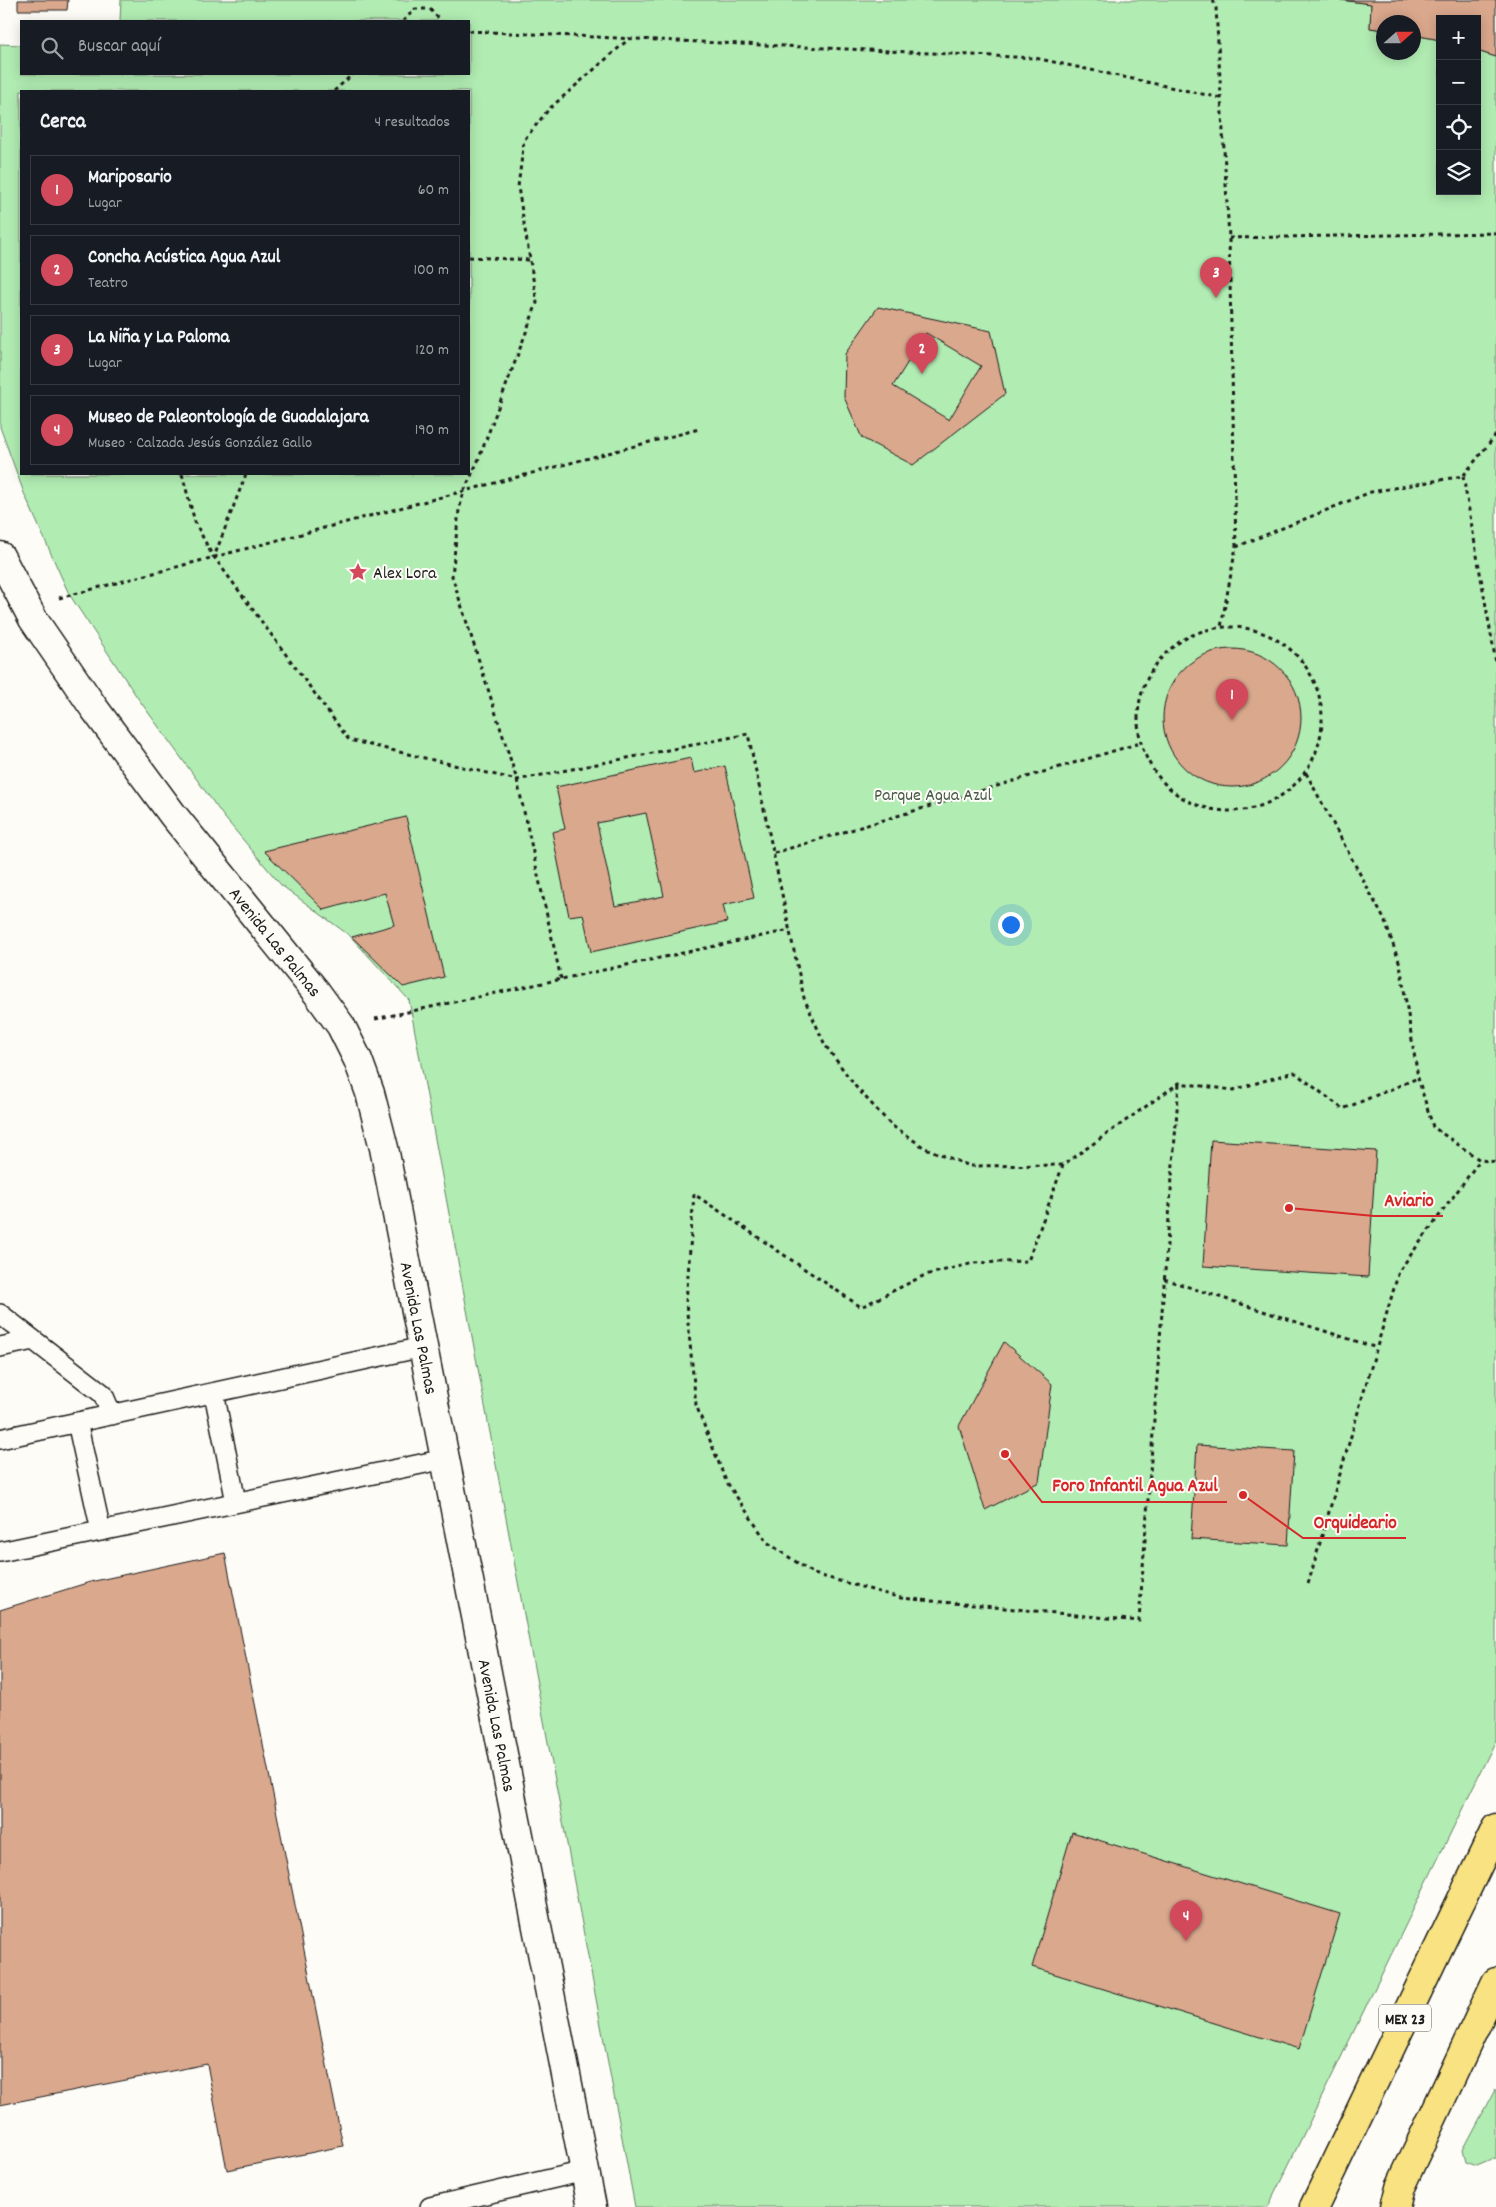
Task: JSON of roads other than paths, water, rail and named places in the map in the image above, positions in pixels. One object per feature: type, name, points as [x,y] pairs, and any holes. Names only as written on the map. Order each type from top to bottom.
[{"type":"main road","name":"MEX 23","points":[[1314,2207],[1496,1828]]},
{"type":"main road","points":[[1395,2207],[1400,2187],[1496,1982]]},
{"type":"street","name":"Avenida Las Palmas","points":[[0,556],[26,606],[99,716],[173,815],[317,993],[341,1026],[358,1060],[370,1093],[384,1148],[592,2207]]},
{"type":"lane","points":[[0,1314],[102,1394],[112,1414]]},
{"type":"lane","points":[[0,1347],[33,1340]]},
{"type":"lane","points":[[0,1439],[423,1347]]},
{"type":"lane","points":[[214,1393],[236,1502]]},
{"type":"lane","points":[[77,1422],[101,1531]]},
{"type":"lane","points":[[0,1552],[445,1458]]},
{"type":"lane","points":[[430,2207],[585,2170]]},
{"type":"place","name":"La Niña y La Paloma","points":[[1216,298]]},
{"type":"place","name":"Concha Acústica Agua Azul","points":[[922,374]]},
{"type":"place","name":"Alex Lora","points":[[358,572]]},
{"type":"place","name":"Mariposario","points":[[1232,720]]},
{"type":"place","name":"Aviario","points":[[1289,1208]]},
{"type":"place","name":"Foro Infantil Agua Azul","points":[[1005,1454]]},
{"type":"place","name":"Orquideario","points":[[1243,1495]]},
{"type":"place","name":"Museo de Paleontología de Guadalajara","points":[[1186,1941]]},
{"type":"park label","name":"Parque Agua Azul","points":[[933,794]]}]
